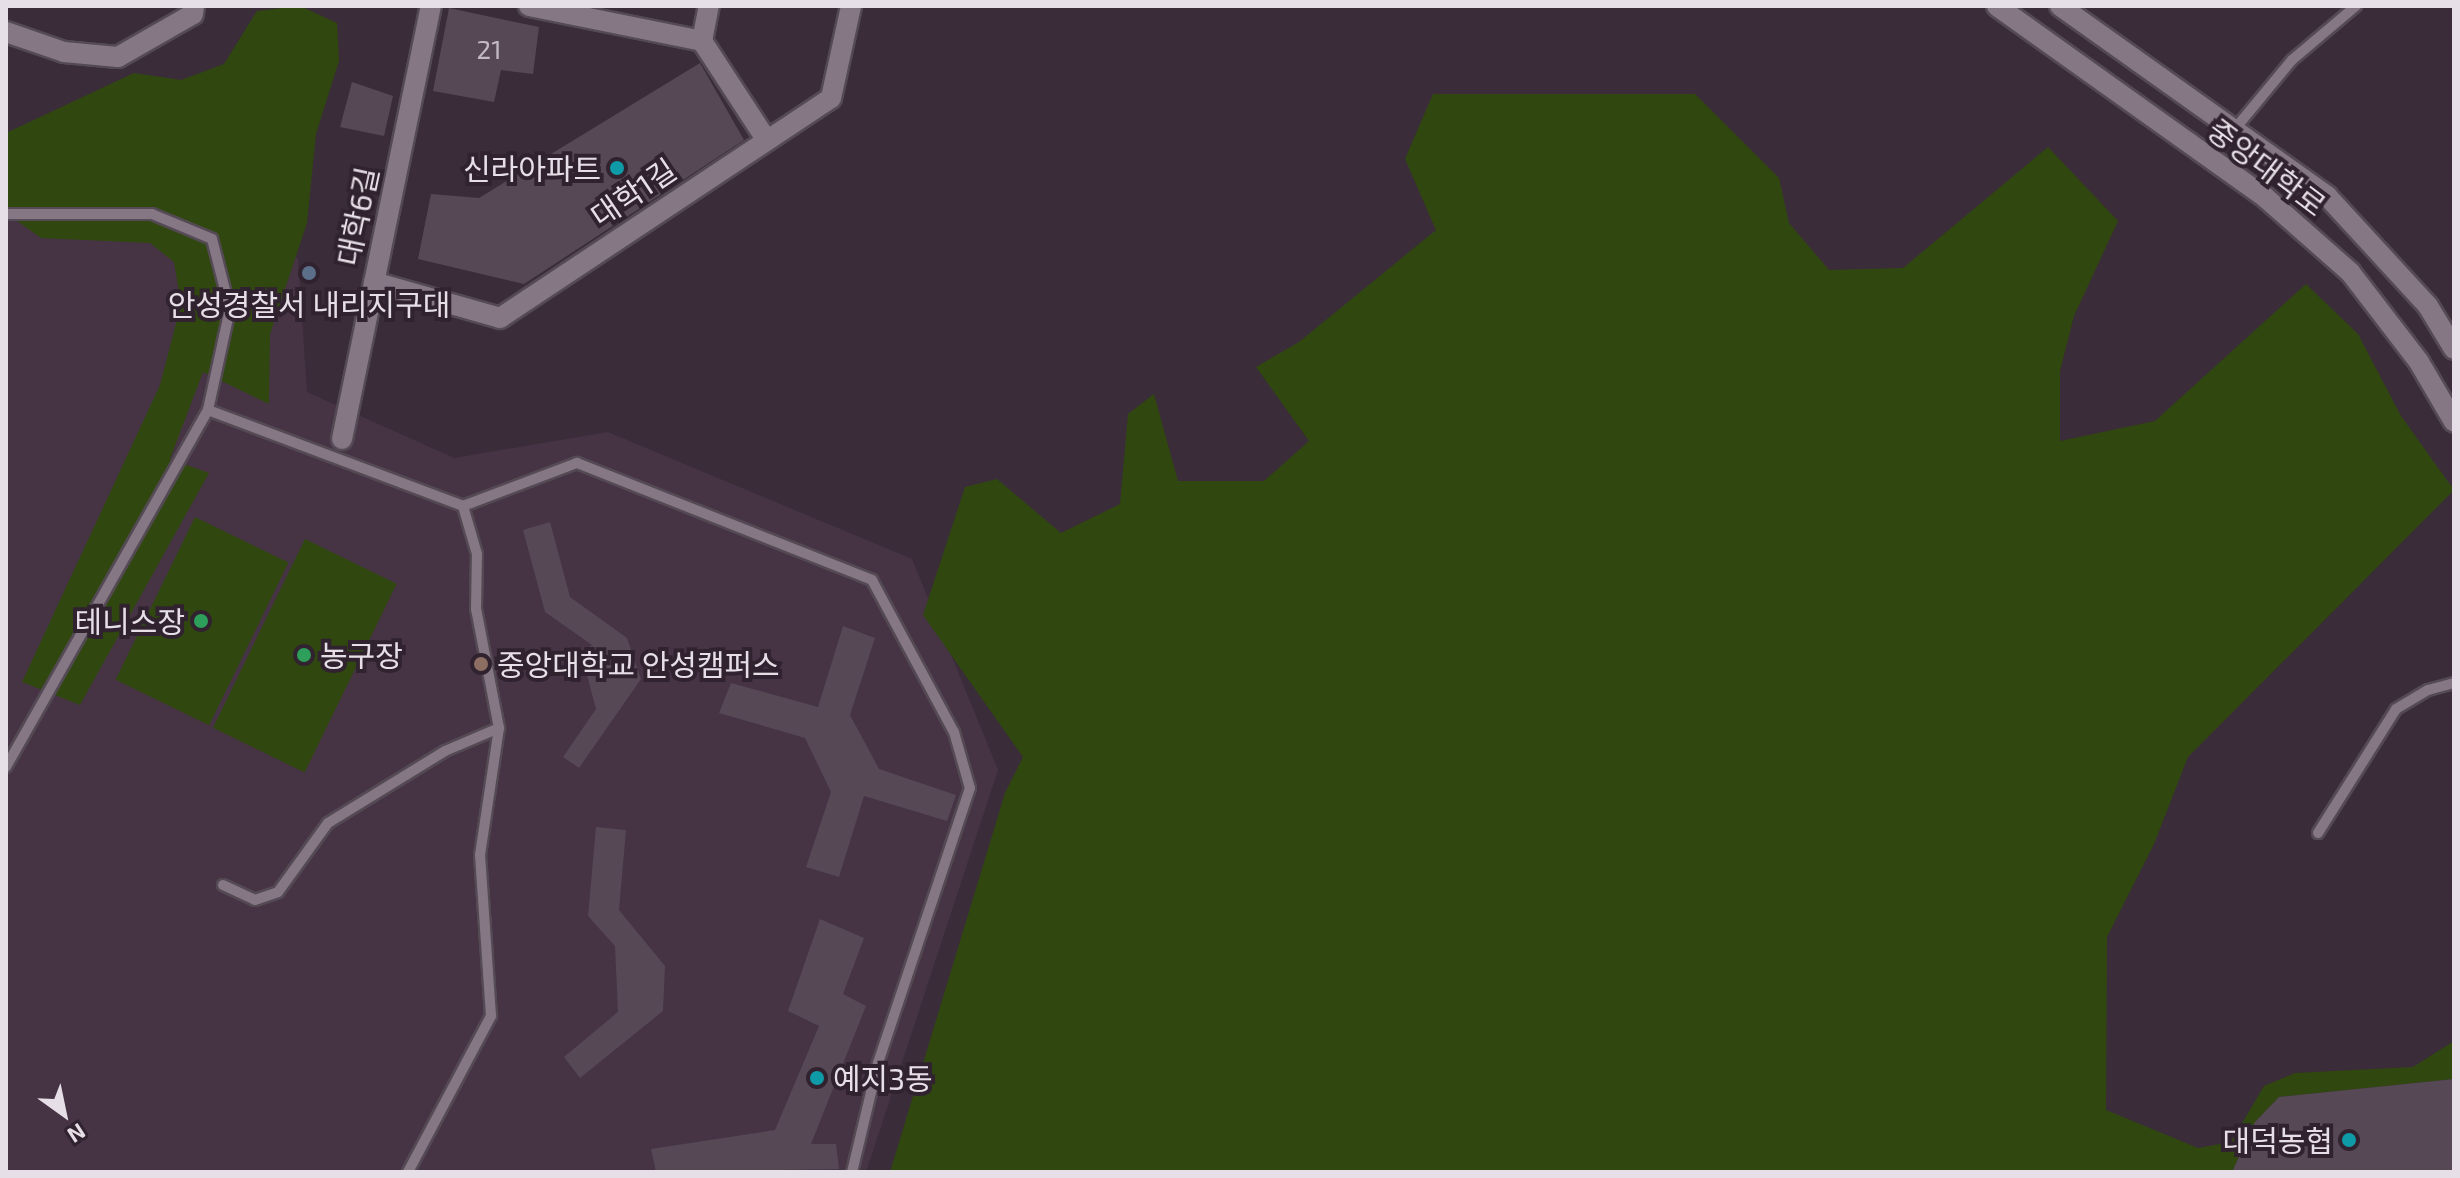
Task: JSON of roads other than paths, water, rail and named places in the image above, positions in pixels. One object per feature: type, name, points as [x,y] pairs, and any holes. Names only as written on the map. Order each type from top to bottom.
[{"type":"street","points":[[6,32],[64,52],[118,57],[193,14],[194,6]]},
{"type":"street","name":"대학6길","points":[[342,439],[431,6]]},
{"type":"street","points":[[529,6],[571,10],[702,41],[766,139]]},
{"type":"street","points":[[702,41],[709,6]]},
{"type":"street","name":"대학1길","points":[[374,282],[500,318],[831,98],[851,6]]},
{"type":"street","name":"중앙대학로","points":[[1997,6],[2266,198],[2350,272],[2419,362],[2454,422]]},
{"type":"street","name":"중앙대학로","points":[[2060,6],[2327,196],[2428,306],[2454,349]]},
{"type":"lane","points":[[2234,130],[2292,60],[2356,6]]},
{"type":"lane","points":[[6,214],[152,214],[212,239],[230,309],[208,410],[6,767]]},
{"type":"lane","points":[[208,410],[463,506],[577,463],[872,580],[954,732],[970,788],[878,1063],[852,1172]]},
{"type":"lane","points":[[408,1172],[491,1016],[480,855],[499,728],[476,609],[477,554],[463,506]]},
{"type":"lane","points":[[2318,833],[2396,709],[2428,690],[2454,683]]},
{"type":"lane","points":[[223,885],[255,900],[278,892],[328,823],[445,751],[499,728]]},
{"type":"place","name":"신라아파트","points":[[617,168]]},
{"type":"place","name":"안성경찰서 내리지구대","points":[[309,273]]},
{"type":"place","name":"테니스장","points":[[201,621]]},
{"type":"place","name":"농구장","points":[[304,655]]},
{"type":"place","name":"중앙대학교 안성캠퍼스","points":[[481,664]]},
{"type":"place","name":"예지3동","points":[[817,1078]]},
{"type":"place","name":"대덕농협","points":[[2349,1140]]}]
